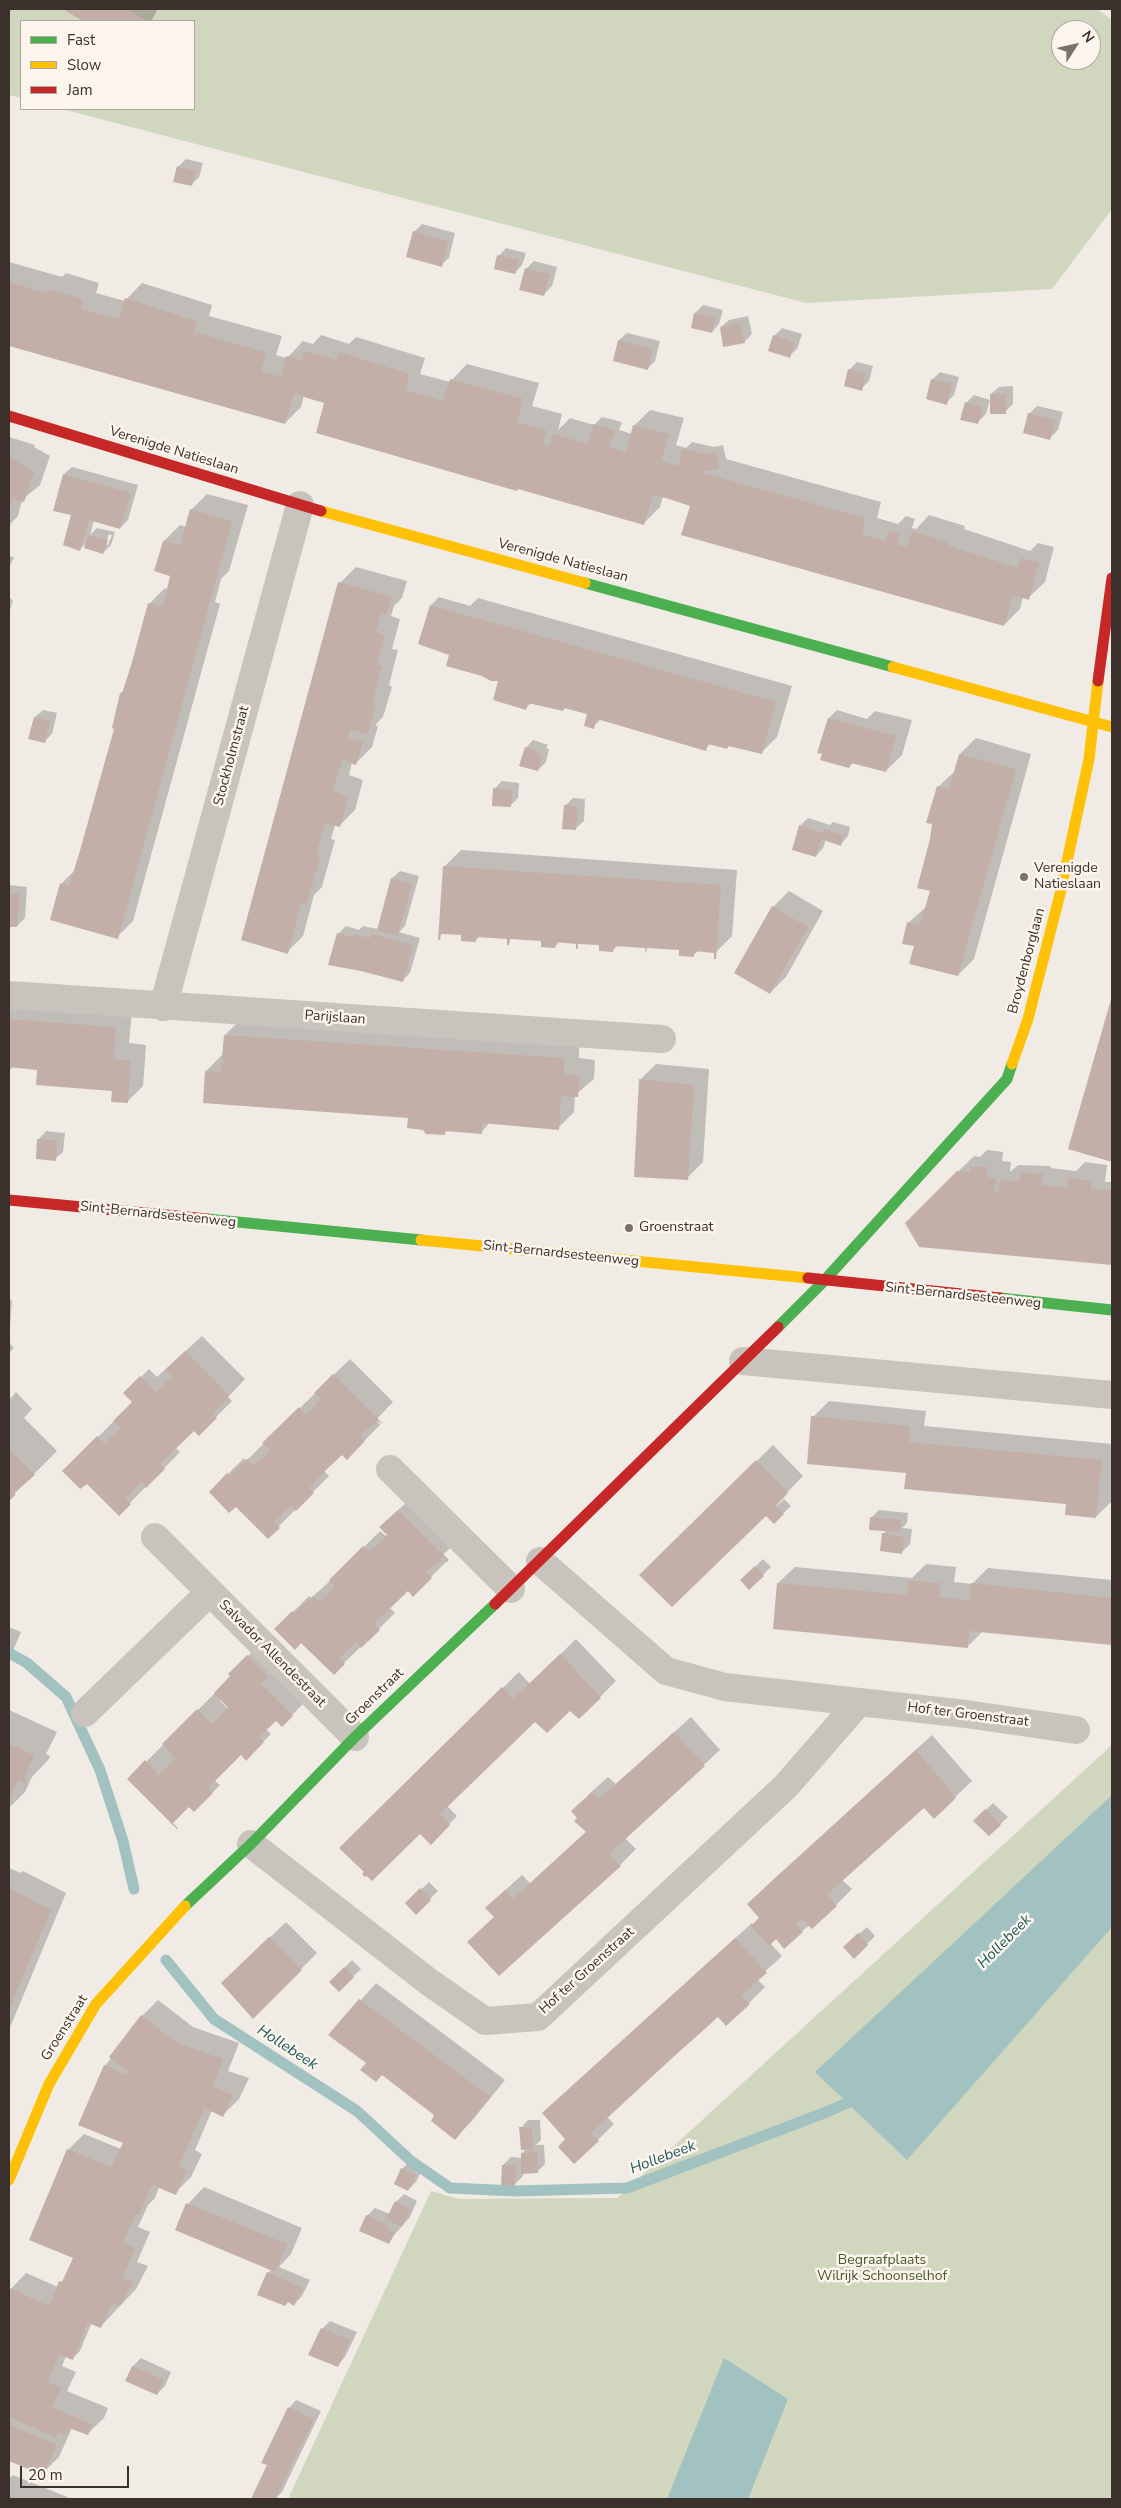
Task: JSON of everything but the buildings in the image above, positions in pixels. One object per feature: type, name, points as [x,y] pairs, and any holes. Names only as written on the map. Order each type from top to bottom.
[{"type":"street","name":"Verenigde Natieslaan","points":[[9,416],[300,505],[1112,727]]},
{"type":"street","name":"Stockholmstraat","points":[[163,1006],[300,505]]},
{"type":"street","name":"Broydenborglaan","points":[[823,1282],[1007,1078],[1028,1019],[1060,894],[1095,723],[1098,684],[1112,578]]},
{"type":"street","name":"Parijslaan","points":[[9,995],[662,1039]]},
{"type":"street","name":"Sint-Bernardsesteenweg","points":[[9,1200],[718,1269],[823,1282],[1112,1310]]},
{"type":"street","name":"Groenstraat","points":[[9,2180],[49,2084],[96,2004],[170,1920],[251,1844],[355,1737],[540,1561],[823,1282]]},
{"type":"street","points":[[743,1361],[1112,1394]]},
{"type":"street","points":[[390,1469],[511,1589]]},
{"type":"street","name":"Salvador Allendestraat","points":[[155,1536],[355,1737]]},
{"type":"street","name":"Hof ter Groenstraat","points":[[540,1561],[666,1671],[725,1687],[966,1714],[1076,1730]]},
{"type":"street","name":"Salvador Allendestraat","points":[[85,1713],[210,1592]]},
{"type":"street","name":"Hof ter Groenstraat","points":[[251,1844],[429,1982],[484,2021],[538,2017],[786,1786],[859,1702]]},
{"type":"green space","points":[[9,9],[1097,9],[1112,20],[1112,209],[1052,289],[806,303],[66,110],[195,110],[195,20],[20,20],[20,98],[9,95]]},
{"type":"green space","name":"Begraafplaats Wilrijk Schoonselhof","points":[[1112,1745],[1112,2499],[288,2499],[431,2191],[459,2199],[617,2198]]},
{"type":"water","points":[[1112,1795],[1112,1927],[907,2160],[815,2072]]},
{"type":"water","points":[[724,2358],[788,2399],[748,2499],[667,2499]]},
{"type":"waterway","name":"Hollebeek","points":[[9,1653],[27,1663],[66,1697],[100,1770],[123,1841],[134,1889]]},
{"type":"waterway","name":"Hollebeek","points":[[166,1960],[214,2019],[357,2111],[411,2161],[450,2188],[516,2191],[627,2188],[824,2113],[861,2097]]},
{"type":"traffic: fast","points":[[585,583],[893,667]]},
{"type":"traffic: fast","points":[[778,1327],[823,1282],[1007,1079],[1012,1064]]},
{"type":"traffic: fast","points":[[207,1219],[421,1240]]},
{"type":"traffic: fast","points":[[1000,1298],[1112,1310]]},
{"type":"traffic: fast","points":[[185,1906],[251,1844],[355,1737],[495,1604]]},
{"type":"traffic: slow","points":[[321,511],[585,583]]},
{"type":"traffic: slow","points":[[893,667],[1112,727]]},
{"type":"traffic: slow","points":[[1012,1064],[1028,1019],[1060,894],[1089,759],[1098,681]]},
{"type":"traffic: slow","points":[[421,1240],[808,1278]]},
{"type":"traffic: slow","points":[[9,2180],[49,2084],[96,2004],[185,1906]]},
{"type":"traffic: jam","points":[[9,416],[321,511]]},
{"type":"traffic: jam","points":[[1098,681],[1112,578]]},
{"type":"traffic: jam","points":[[9,1200],[207,1219]]},
{"type":"traffic: jam","points":[[808,1278],[1000,1298]]},
{"type":"traffic: jam","points":[[495,1604],[778,1327]]},
{"type":"place","name":"Verenigde Natieslaan","points":[[1024,877]]},
{"type":"place","name":"Groenstraat","points":[[629,1228]]}]
